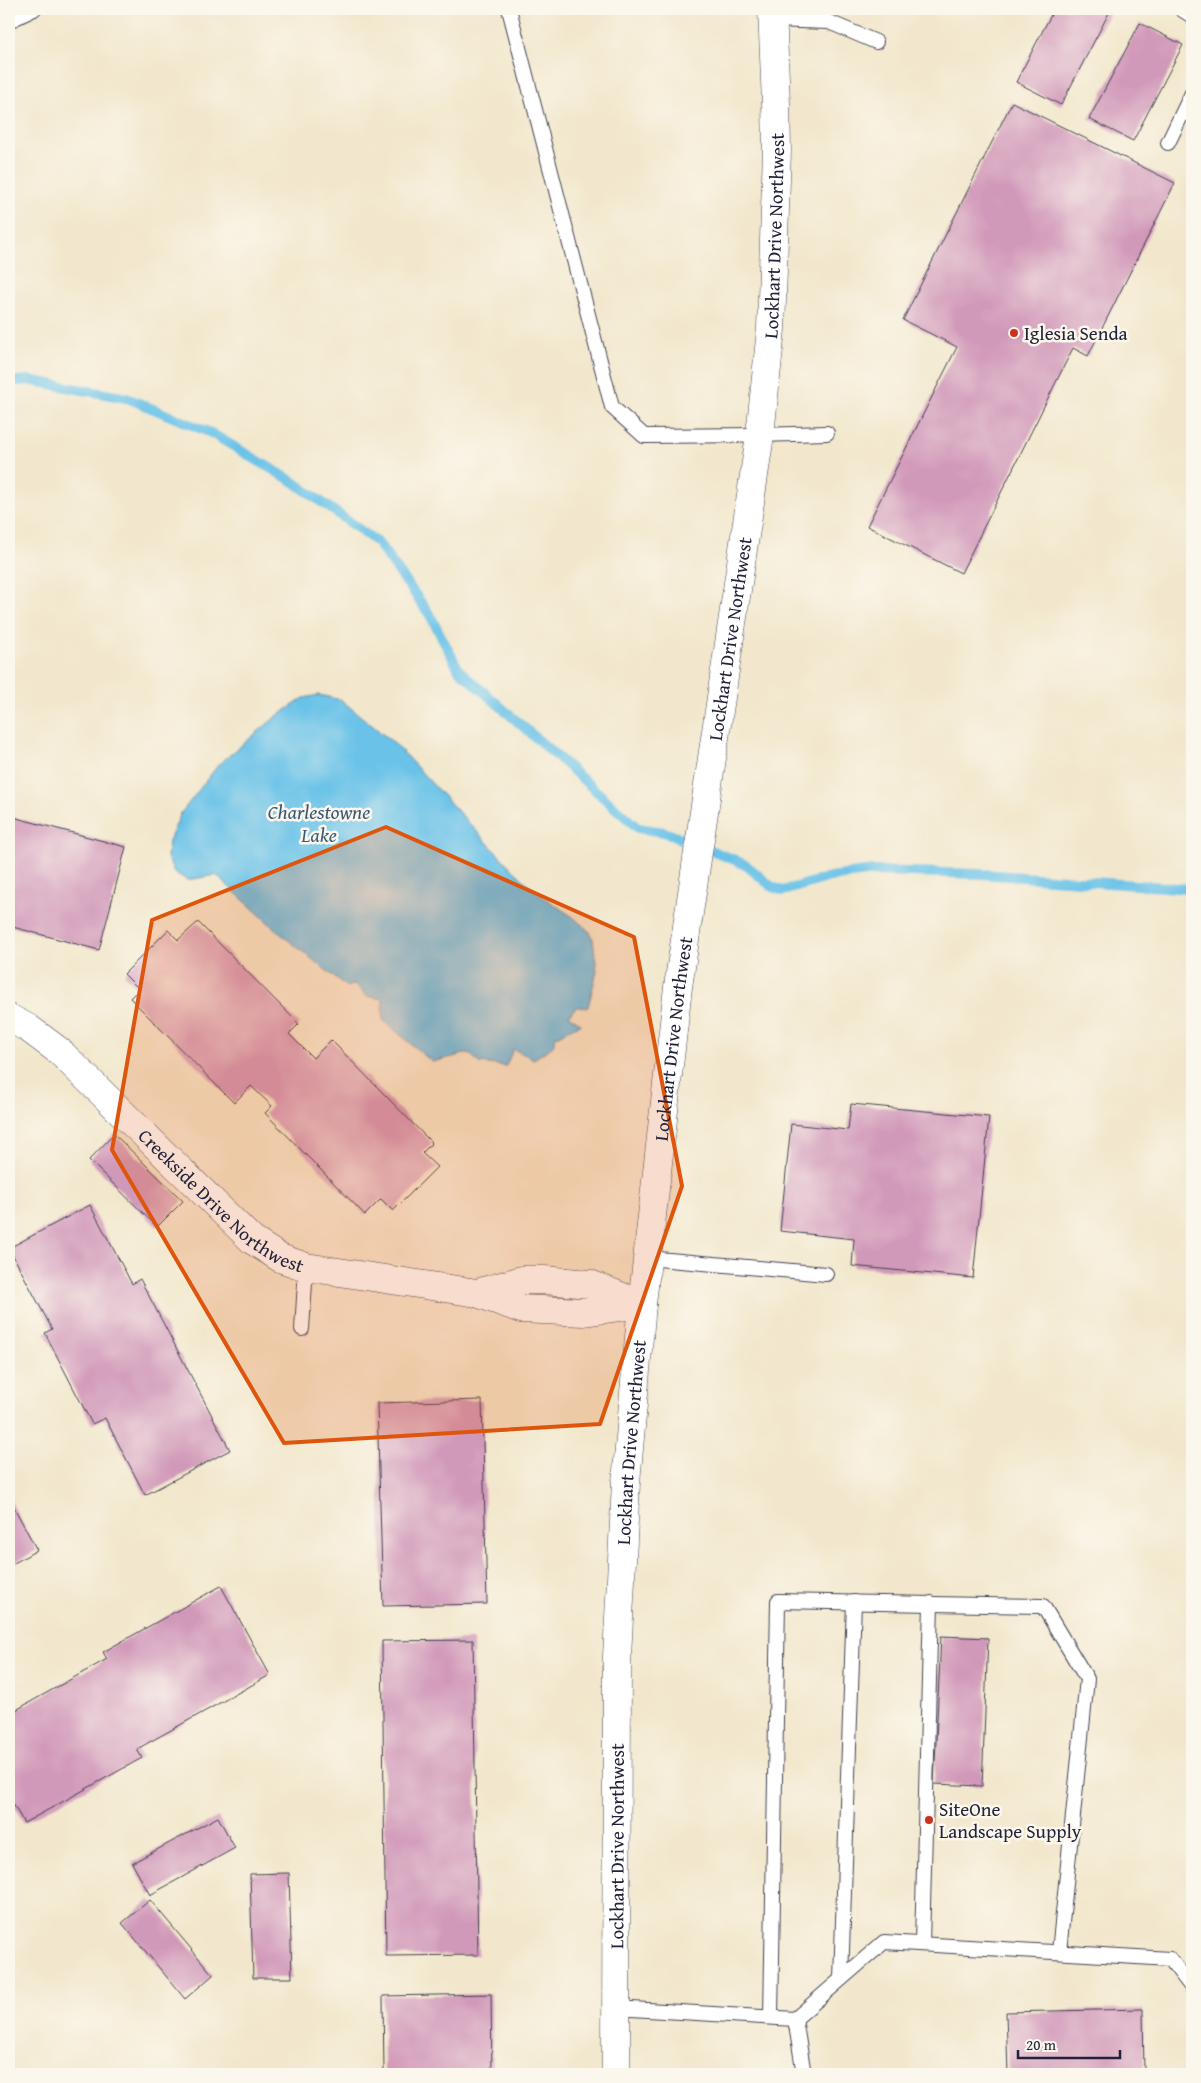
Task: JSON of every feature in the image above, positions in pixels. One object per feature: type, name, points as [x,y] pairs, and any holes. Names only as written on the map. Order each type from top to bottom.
[{"type":"street","name":"Lockhart Drive Northwest","points":[[616,2074],[617,1657],[626,1482],[642,1304],[678,987],[760,435],[771,328],[774,261],[776,103],[772,14]]},
{"type":"street","name":"Creekside Drive Northwest","points":[[9,1018],[28,1028],[58,1051],[252,1240],[280,1258],[306,1266],[477,1293],[522,1280],[590,1284],[642,1304]]},
{"type":"lane","points":[[9,21],[34,9]]},
{"type":"lane","points":[[509,9],[612,407],[644,436],[827,433]]},
{"type":"lane","points":[[1181,9],[1192,16]]},
{"type":"lane","points":[[772,14],[829,22],[876,42]]},
{"type":"lane","points":[[1168,143],[1192,93]]},
{"type":"lane","points":[[647,1258],[826,1274]]},
{"type":"lane","points":[[302,1329],[306,1266]]},
{"type":"lane","points":[[771,2017],[778,1601],[1043,1606],[1087,1679],[1059,1952]]},
{"type":"lane","points":[[841,1979],[854,1602]]},
{"type":"lane","points":[[922,1944],[932,1603]]},
{"type":"lane","points":[[615,2008],[795,2018],[884,1942],[1170,1959],[1192,1988]]},
{"type":"lane","points":[[795,2018],[804,2074]]},
{"type":"highlighted area","points":[[386,827],[634,937],[682,1186],[600,1424],[284,1443],[112,1150],[152,920]]},
{"type":"water","name":"Charlestowne Lake","points":[[319,695],[341,700],[395,744],[513,870],[540,895],[573,917],[590,932],[593,939],[597,971],[588,1007],[576,1007],[569,1015],[581,1024],[556,1036],[553,1046],[534,1059],[513,1049],[506,1066],[479,1063],[469,1053],[432,1062],[383,1020],[383,999],[366,996],[354,984],[347,987],[282,935],[216,875],[187,880],[174,872],[167,857],[169,841],[181,813],[219,764],[277,716],[304,698]]},
{"type":"building","points":[[1054,9],[1111,9],[1061,105],[1016,82]]},
{"type":"building","points":[[1140,23],[1183,45],[1133,141],[1089,119]]},
{"type":"building","name":"Iglesia Senda","points":[[1012,102],[1175,183],[1088,356],[1073,348],[961,573],[867,526],[957,347],[903,320]]},
{"type":"building","points":[[9,816],[126,847],[99,950],[9,926]]},
{"type":"building","points":[[198,922],[299,1024],[289,1034],[313,1058],[331,1040],[432,1143],[422,1153],[437,1167],[393,1211],[381,1199],[365,1215],[265,1113],[272,1106],[251,1086],[234,1103],[130,998],[139,989],[124,974],[168,930],[178,940]]},
{"type":"building","points":[[851,1104],[989,1117],[973,1278],[852,1266],[854,1239],[780,1231],[791,1124],[848,1130]]},
{"type":"building","points":[[114,1134],[183,1201],[157,1227],[89,1160]]},
{"type":"building","points":[[90,1205],[132,1284],[140,1279],[230,1450],[145,1495],[105,1418],[92,1424],[45,1333],[52,1329],[9,1248]]},
{"type":"building","points":[[482,1400],[487,1604],[383,1606],[377,1403]]},
{"type":"building","points":[[9,1498],[37,1550],[9,1566]]},
{"type":"building","points":[[221,1586],[270,1675],[137,1749],[142,1758],[24,1823],[9,1797],[9,1714],[107,1659],[103,1652]]},
{"type":"building","points":[[941,1636],[988,1638],[982,1786],[934,1784]]},
{"type":"building","points":[[473,1640],[478,1955],[386,1956],[382,1641]]},
{"type":"building","points":[[218,1817],[235,1848],[150,1895],[132,1863]]},
{"type":"building","points":[[289,1873],[292,1978],[253,1978],[250,1874]]},
{"type":"building","points":[[150,1900],[213,1975],[185,1999],[122,1923]]},
{"type":"building","points":[[491,1994],[492,2074],[384,2074],[383,1996]]},
{"type":"building","points":[[1143,2009],[1144,2074],[1008,2074],[1006,2012]]},
{"type":"waterway","points":[[9,382],[28,380],[127,398],[211,433],[294,482],[378,543],[430,615],[459,670],[638,828],[664,832],[735,860],[747,866],[771,886],[783,891],[830,877],[872,871],[981,874],[1192,889]]},
{"type":"place","name":"Iglesia Senda","points":[[1014,333]]},
{"type":"place","name":"SiteOne Landscape Supply","points":[[929,1820]]}]
